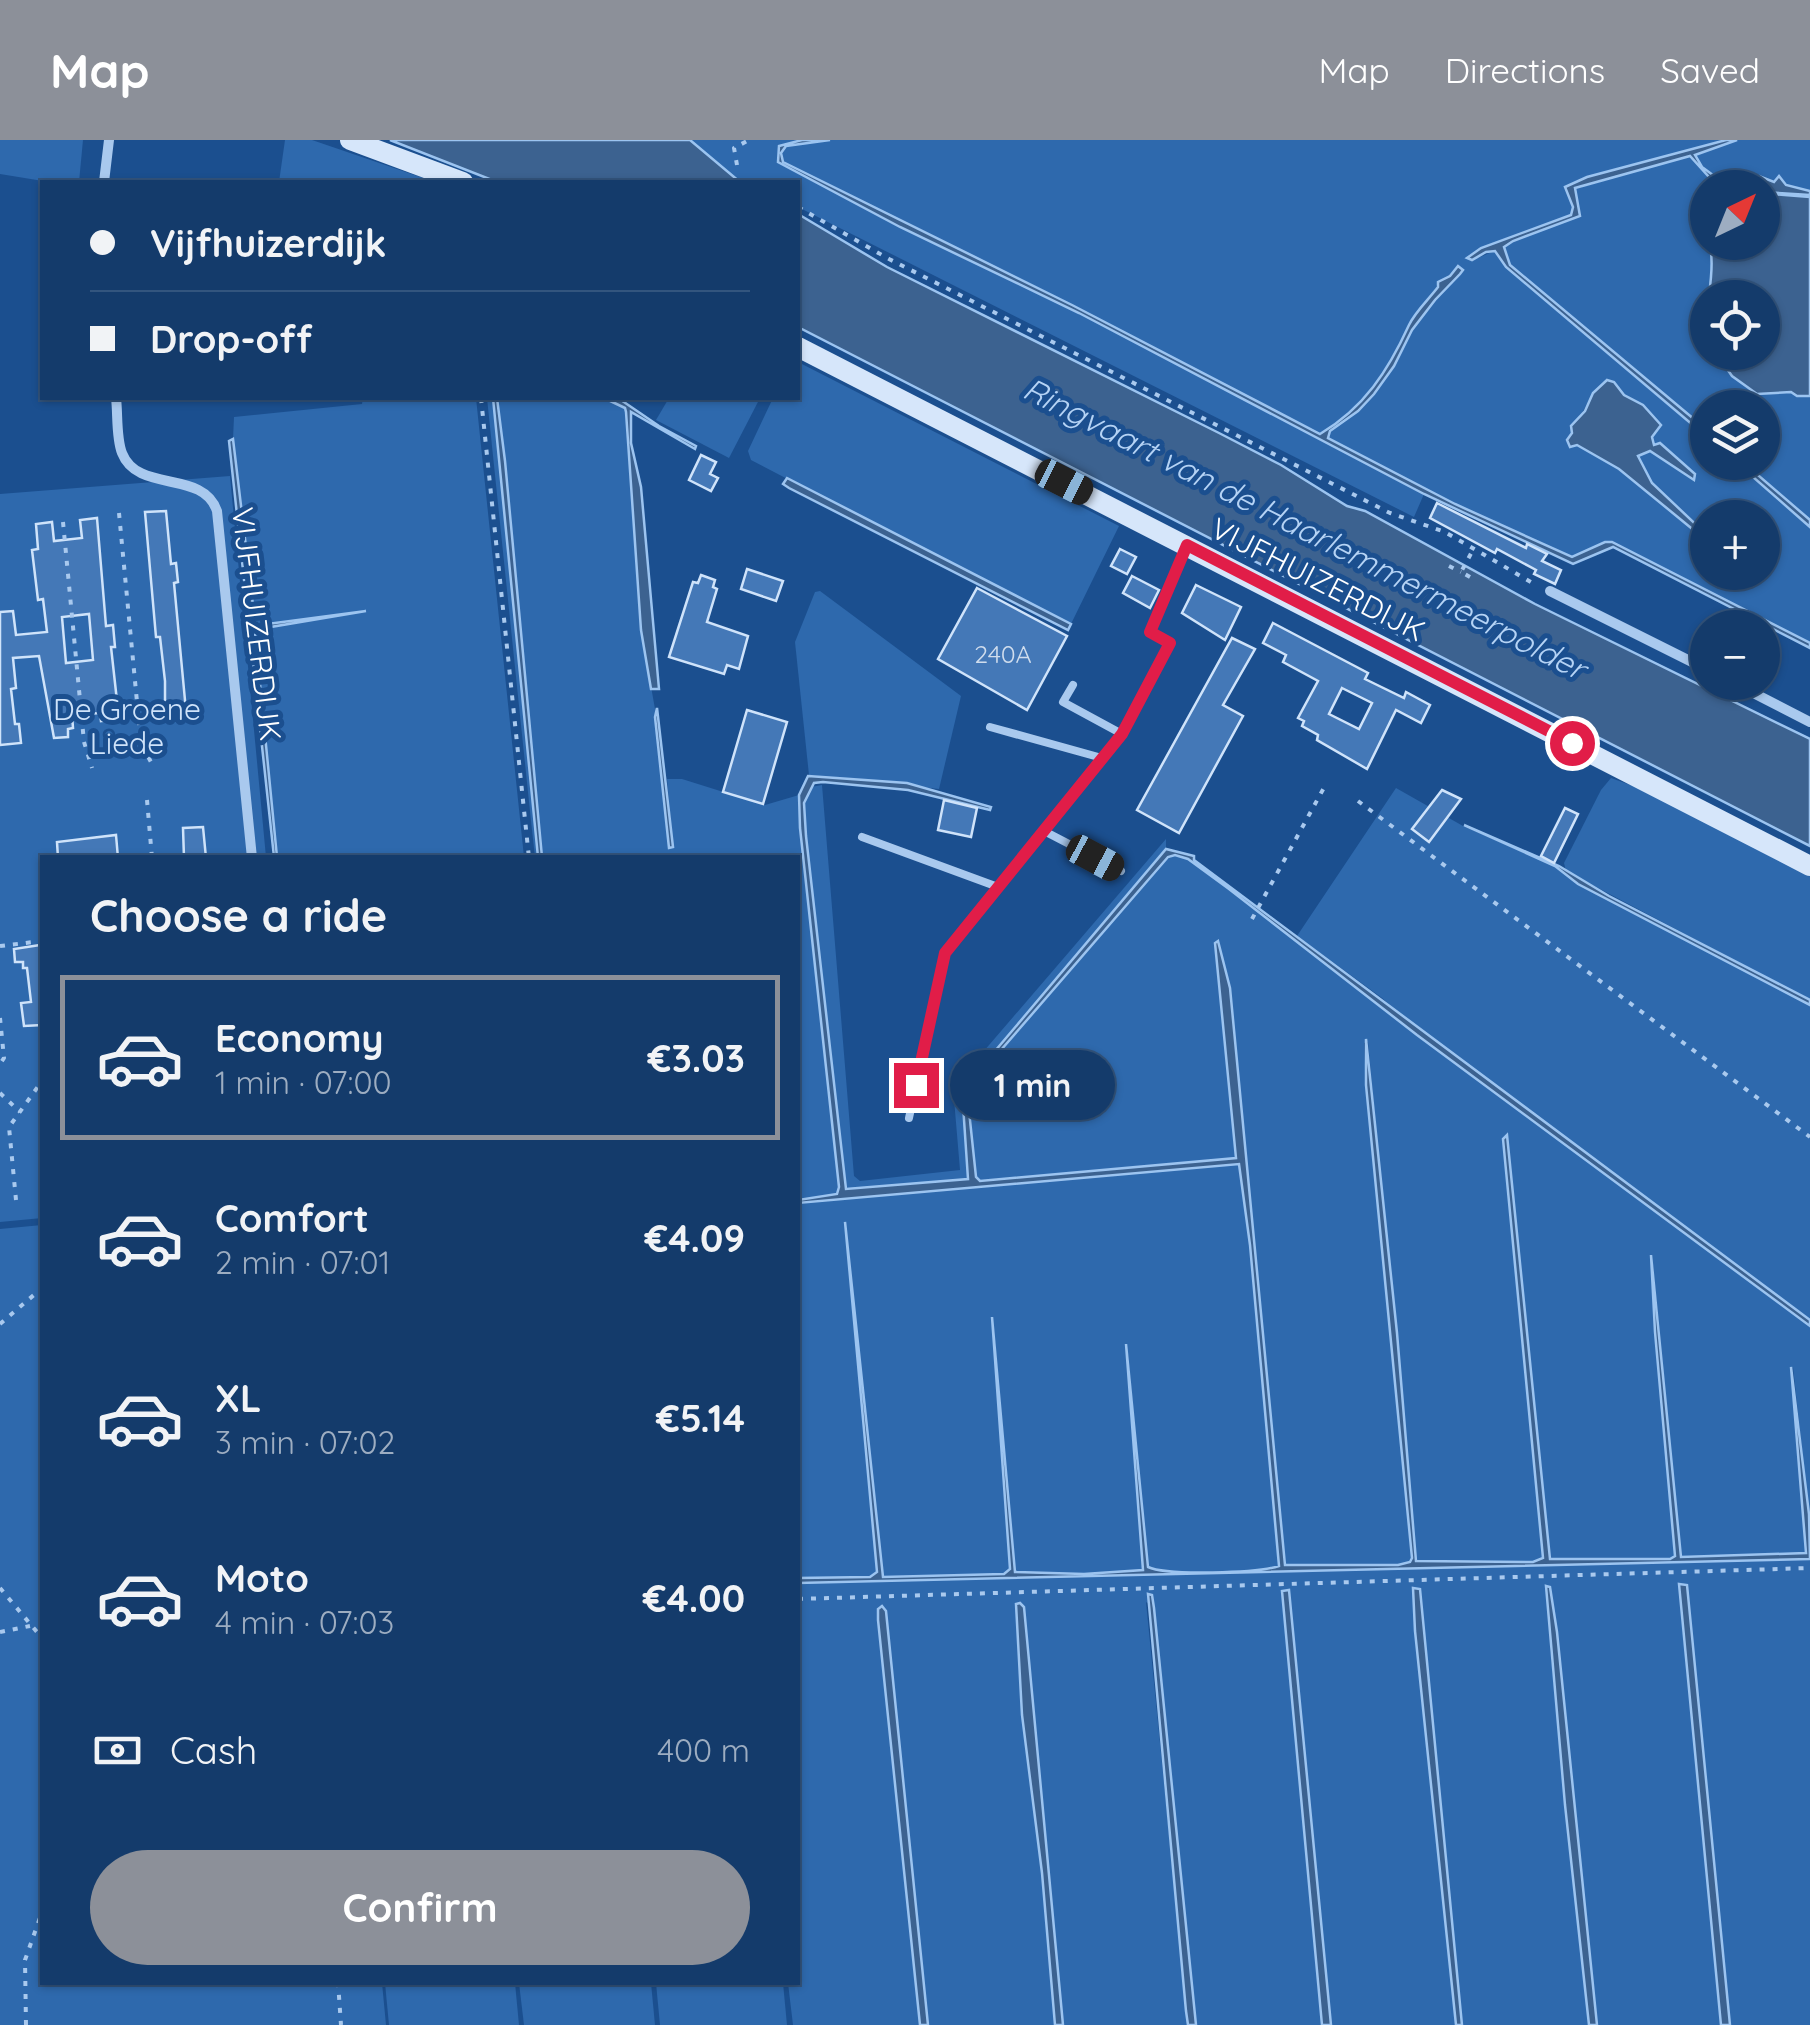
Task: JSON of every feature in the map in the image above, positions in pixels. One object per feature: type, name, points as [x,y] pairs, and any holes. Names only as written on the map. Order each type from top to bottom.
[{"type":"street","points":[[104,180],[108,140]]},
{"type":"street","points":[[350,140],[459,180]]},
{"type":"street","name":"VIJFHUIZERDIJK","points":[[800,349],[1810,866]]},
{"type":"street","name":"VIJFHUIZERDIJK","points":[[116,400],[122,453],[138,473],[200,490],[213,500],[252,855]]},
{"type":"street","points":[[1550,590],[1690,661]]},
{"type":"street","points":[[1767,700],[1810,722]]},
{"type":"lane","points":[[910,1118],[945,953],[1122,734],[1170,643],[1150,632],[1187,545]]},
{"type":"lane","points":[[1073,685],[1063,702],[1122,734]]},
{"type":"lane","points":[[990,727],[1102,758]]},
{"type":"lane","points":[[1044,830],[1121,871]]},
{"type":"lane","points":[[862,837],[998,886]]},
{"type":"path","points":[[737,165],[734,148],[749,140]]},
{"type":"path","points":[[800,208],[888,258],[1354,495],[1445,532],[1550,590]]},
{"type":"path","points":[[481,400],[529,855]]},
{"type":"path","points":[[119,513],[141,744],[152,762]]},
{"type":"path","points":[[64,522],[84,742],[92,768]]},
{"type":"path","points":[[1461,572],[1474,548]]},
{"type":"path","points":[[1450,566],[1470,577]]},
{"type":"path","points":[[1252,920],[1326,784]]},
{"type":"path","points":[[147,800],[152,855]]},
{"type":"path","points":[[1358,800],[1810,1138]]},
{"type":"path","points":[[0,946],[40,941]]},
{"type":"path","points":[[0,1018],[4,1058],[0,1064]]},
{"type":"path","points":[[16,1200],[8,1128],[40,1084]]},
{"type":"path","points":[[0,1093],[20,1112]]},
{"type":"path","points":[[1,1318],[40,1289]]},
{"type":"path","points":[[800,1599],[1810,1568]]},
{"type":"path","points":[[0,1588],[40,1636]]},
{"type":"path","points":[[0,1632],[30,1626]]},
{"type":"path","points":[[26,2025],[26,1960],[40,1918]]},
{"type":"path","points":[[338,1985],[341,2025]]},
{"type":"green space","points":[[0,140],[83,140],[79,180],[40,181],[0,174]]},
{"type":"green space","points":[[285,140],[312,140],[429,180],[279,180]]},
{"type":"green space","points":[[690,140],[802,140],[779,146],[778,162],[900,227],[1079,313],[1424,494],[1414,517],[800,208],[800,180],[738,180]]},
{"type":"green space","points":[[830,140],[1726,140],[1587,177],[1566,187],[1573,207],[1571,215],[1481,248],[1478,258],[1494,251],[1506,267],[1690,423],[1690,470],[1660,444],[1654,445],[1656,422],[1621,389],[1606,381],[1593,393],[1567,440],[1570,447],[1577,445],[1619,469],[1690,527],[1690,582],[1612,542],[1572,557],[1455,504],[1328,438],[1330,431],[1374,394],[1412,330],[1461,274],[1458,267],[1438,282],[1374,386],[1344,417],[1320,434],[1072,305],[787,164],[781,158],[782,149]]},
{"type":"green space","points":[[1737,140],[1810,140],[1810,191],[1786,185],[1780,180],[1780,170],[1705,170],[1695,156]]},
{"type":"green space","points":[[1690,156],[1703,170],[1690,170],[1690,260],[1711,260],[1712,270],[1711,280],[1690,280],[1690,370],[1728,370],[1751,390],[1690,390],[1690,418],[1510,265],[1503,247],[1580,216],[1575,189]]},
{"type":"green space","points":[[800,363],[1119,526],[1070,626],[751,460],[748,451],[772,400],[800,400]]},
{"type":"green space","points":[[1780,392],[1810,396],[1810,520],[1764,480],[1780,480]]},
{"type":"green space","points":[[363,400],[476,400],[524,855],[277,855],[255,634],[259,629],[366,611],[260,625],[253,619],[233,439],[234,417],[362,404]]},
{"type":"green space","points":[[487,400],[493,400],[495,409],[538,855]]},
{"type":"green space","points":[[497,400],[608,400],[625,408],[641,630],[655,709],[669,848],[673,846],[667,779],[682,779],[765,805],[799,795],[840,1186],[836,1194],[800,1200],[800,855],[542,855]]},
{"type":"green space","points":[[668,400],[759,400],[729,458],[656,420]]},
{"type":"green space","points":[[1650,451],[1690,476],[1690,480],[1756,480],[1779,500],[1690,500],[1690,519],[1652,483],[1638,456]]},
{"type":"green space","name":"De Groene Liede","points":[[230,476],[266,855],[40,855],[40,1218],[0,1222],[0,494]]},
{"type":"green space","points":[[1780,501],[1810,527],[1810,643],[1780,628],[1780,610],[1745,610],[1706,590],[1780,590]]},
{"type":"green space","points":[[820,591],[961,696],[939,789],[809,775],[795,642],[815,592]]},
{"type":"green space","points":[[1611,778],[1810,876],[1810,1000],[1566,871],[1564,863]]},
{"type":"green space","points":[[822,785],[854,1176],[860,1181],[960,1170],[953,1087],[1166,839],[1166,849],[962,1090],[969,1176],[965,1180],[851,1190],[845,1186],[804,803],[811,787]]},
{"type":"green space","points":[[1396,788],[1463,826],[1555,866],[1578,884],[1810,1005],[1810,1320],[1297,936]]},
{"type":"green space","points":[[1175,855],[1188,859],[1229,889],[1417,1035],[1810,1326],[1810,1524],[1793,1367],[1791,1371],[1806,1553],[1681,1557],[1652,1255],[1675,1556],[1550,1559],[1506,1135],[1503,1139],[1543,1558],[1533,1562],[1416,1561],[1368,1042],[1364,1043],[1366,1085],[1412,1558],[1398,1565],[1285,1565],[1230,988],[1218,941],[1215,943],[1236,1158],[980,1181],[976,1177],[969,1087],[1160,863]]},
{"type":"green space","points":[[1239,1164],[1279,1566],[1212,1572],[1148,1567],[1127,1344],[1143,1570],[1084,1574],[1015,1572],[993,1318],[1010,1569],[1004,1574],[883,1577],[845,1222],[877,1572],[870,1577],[800,1578],[800,1203]]},
{"type":"green space","points":[[40,1225],[40,1985],[382,1985],[386,2025],[0,2025],[0,1229]]},
{"type":"green space","points":[[1810,1559],[1810,2025],[1730,2025],[1687,1585],[1680,1589],[1682,1623],[1721,2025],[1597,2025],[1552,1603],[1550,1646],[1589,2025],[1462,2025],[1419,1589],[1425,1715],[1456,2025],[1331,2025],[1292,1619],[1282,1591],[1322,2025],[1196,2025],[1154,1608],[1146,1602],[1188,2025],[1063,2025],[1024,1608],[1020,1603],[1016,1605],[1022,1715],[1042,1873],[1055,2025],[927,2025],[886,1611],[896,1769],[921,2025],[793,2025],[788,1985],[800,1985],[800,1583]]},
{"type":"green space","points":[[385,1985],[515,1985],[519,2025],[389,2025]]},
{"type":"green space","points":[[519,1985],[651,1985],[655,2025],[524,2025]]},
{"type":"green space","points":[[656,1985],[783,1985],[787,2025],[660,2025]]},
{"type":"water","points":[[390,140],[690,140],[738,180],[492,180]]},
{"type":"water","points":[[802,140],[830,140],[786,146],[781,153],[783,162],[1072,305],[1320,434],[1350,412],[1373,387],[1438,282],[1458,266],[1463,270],[1412,330],[1374,394],[1330,431],[1328,438],[1455,504],[1572,557],[1612,542],[1690,582],[1690,586],[1613,547],[1573,564],[1424,494],[1079,313],[900,227],[778,162],[779,146]]},
{"type":"water","points":[[1737,140],[1695,155],[1706,170],[1703,170],[1690,156],[1575,188],[1580,216],[1504,247],[1510,265],[1690,416],[1690,423],[1506,267],[1495,251],[1472,260],[1467,258],[1481,248],[1571,215],[1573,207],[1565,187],[1587,177]]},
{"type":"water","points":[[1780,177],[1786,185],[1810,191],[1810,195],[1780,193]]},
{"type":"water","points":[[1780,195],[1810,197],[1810,396],[1751,390],[1728,370],[1780,370],[1780,280],[1711,280],[1711,260],[1780,260]]},
{"type":"water","name":"Ringvaart van de Haarlemmermeerpolder","points":[[800,215],[887,267],[1219,433],[1347,506],[1365,511],[1535,604],[1690,680],[1690,700],[1731,700],[1810,739],[1810,846],[800,328]]},
{"type":"water","points":[[1607,380],[1614,382],[1661,425],[1652,437],[1654,445],[1660,443],[1690,470],[1690,477],[1650,451],[1638,456],[1652,483],[1690,519],[1690,527],[1619,469],[1577,445],[1570,447],[1567,440],[1571,426],[1585,411],[1593,393]]},
{"type":"water","points":[[493,400],[497,400],[505,461],[542,855],[538,855]]},
{"type":"water","points":[[608,400],[621,400],[696,446],[695,449],[631,412],[631,443],[641,487],[659,689],[651,689],[641,630],[625,408]]},
{"type":"water","points":[[233,439],[255,622],[260,625],[366,611],[259,629],[255,633],[277,855],[274,855],[229,441]]},
{"type":"water","points":[[787,478],[1071,624],[1068,630],[789,488],[783,484]]},
{"type":"water","points":[[1756,480],[1764,480],[1810,520],[1810,527],[1780,500]]},
{"type":"water","points":[[1697,590],[1706,590],[1745,610],[1736,610]]},
{"type":"water","points":[[1780,628],[1810,643],[1810,648],[1780,633]]},
{"type":"water","points":[[657,708],[673,847],[669,848],[655,717]]},
{"type":"water","points":[[808,776],[907,783],[991,807],[990,810],[908,790],[823,782],[814,783],[804,803],[846,1189],[968,1179],[962,1090],[1166,849],[1194,856],[1194,860],[1271,918],[1810,1320],[1810,1326],[1417,1035],[1188,859],[1168,857],[969,1087],[976,1177],[980,1181],[1236,1158],[1215,943],[1218,941],[1230,988],[1285,1565],[1398,1565],[1412,1558],[1366,1085],[1366,1039],[1416,1561],[1533,1562],[1543,1558],[1503,1139],[1507,1135],[1550,1559],[1675,1556],[1651,1255],[1681,1557],[1806,1553],[1791,1367],[1809,1514],[1810,1559],[800,1583],[800,1578],[870,1577],[877,1572],[845,1222],[883,1577],[1004,1574],[1010,1569],[992,1317],[1015,1572],[1084,1574],[1143,1570],[1126,1344],[1148,1567],[1213,1572],[1279,1566],[1239,1164],[800,1203],[800,1200],[837,1194],[839,1187],[799,795]]},
{"type":"water","points":[[1464,825],[1559,866],[1810,1000],[1810,1005],[1578,884],[1555,866]]},
{"type":"water","points":[[1679,1584],[1687,1585],[1730,2025],[1721,2025]]},
{"type":"water","points":[[1546,1586],[1550,1587],[1557,1632],[1597,2025],[1589,2025]]},
{"type":"water","points":[[1413,1588],[1420,1589],[1462,2025],[1456,2025]]},
{"type":"water","points":[[1289,1590],[1331,2025],[1322,2025],[1282,1591]]},
{"type":"water","points":[[1148,1594],[1152,1595],[1154,1608],[1196,2025],[1188,2025],[1186,2011]]},
{"type":"water","points":[[1016,1604],[1024,1607],[1063,2025],[1055,2025],[1042,1873],[1022,1715]]},
{"type":"water","points":[[882,1606],[886,1611],[928,2025],[920,2025],[878,1620],[878,1609]]},
{"type":"building","points":[[701,455],[716,462],[710,474],[718,478],[711,491],[689,480]]},
{"type":"building","points":[[1437,503],[1526,548],[1527,544],[1547,554],[1542,561],[1561,570],[1555,584],[1497,549],[1495,553],[1430,518]]},
{"type":"building","points":[[166,511],[171,564],[176,563],[178,582],[174,583],[186,711],[181,711],[182,719],[165,721],[165,681],[160,637],[156,637],[145,512]]},
{"type":"building","points":[[97,518],[106,626],[113,625],[115,647],[111,647],[119,719],[101,721],[100,713],[72,715],[73,728],[68,729],[68,737],[54,738],[39,656],[13,658],[16,688],[11,689],[21,743],[0,745],[0,612],[13,611],[16,635],[47,632],[43,599],[38,600],[32,550],[38,549],[36,524],[52,522],[54,541],[82,538],[80,520]],"holes":[[[89,614],[93,660],[66,663],[62,617]]]},
{"type":"building","points":[[1120,549],[1136,557],[1127,574],[1111,566]]},
{"type":"building","points":[[747,569],[783,581],[776,601],[741,589]]},
{"type":"building","points":[[701,575],[715,580],[713,587],[717,589],[707,622],[748,636],[739,669],[727,665],[724,674],[669,657],[693,582],[698,583]]},
{"type":"building","points":[[1132,576],[1159,590],[1150,608],[1123,593]]},
{"type":"building","points":[[1196,585],[1241,607],[1225,640],[1182,613]]},
{"type":"building","points":[[977,588],[1067,636],[1027,710],[938,659]]},
{"type":"building","points":[[1273,623],[1368,673],[1365,679],[1404,698],[1406,692],[1430,705],[1421,723],[1396,710],[1367,769],[1317,740],[1318,735],[1302,726],[1304,721],[1298,718],[1318,681],[1283,662],[1286,655],[1263,643]],"holes":[[[1342,688],[1372,703],[1359,729],[1329,714]]]},
{"type":"building","points":[[1232,638],[1255,649],[1223,705],[1243,716],[1179,833],[1137,810]]},
{"type":"building","points":[[747,710],[787,722],[763,804],[723,792]]},
{"type":"building","points":[[1442,790],[1461,799],[1429,842],[1412,829]]},
{"type":"building","points":[[944,800],[977,808],[971,837],[938,830]]},
{"type":"building","points":[[1565,808],[1578,814],[1554,863],[1541,856]]},
{"type":"building","points":[[203,827],[206,855],[184,855],[183,828]]},
{"type":"building","points":[[116,835],[118,855],[58,855],[57,842]]},
{"type":"building","points":[[40,945],[40,1025],[24,1026],[21,1003],[31,1002],[27,968],[23,968],[23,962],[15,962],[14,949]]},
{"type":"route","points":[[916,1085],[945,953],[1122,734],[1170,643],[1150,632],[1187,545],[1572,743]]}]
